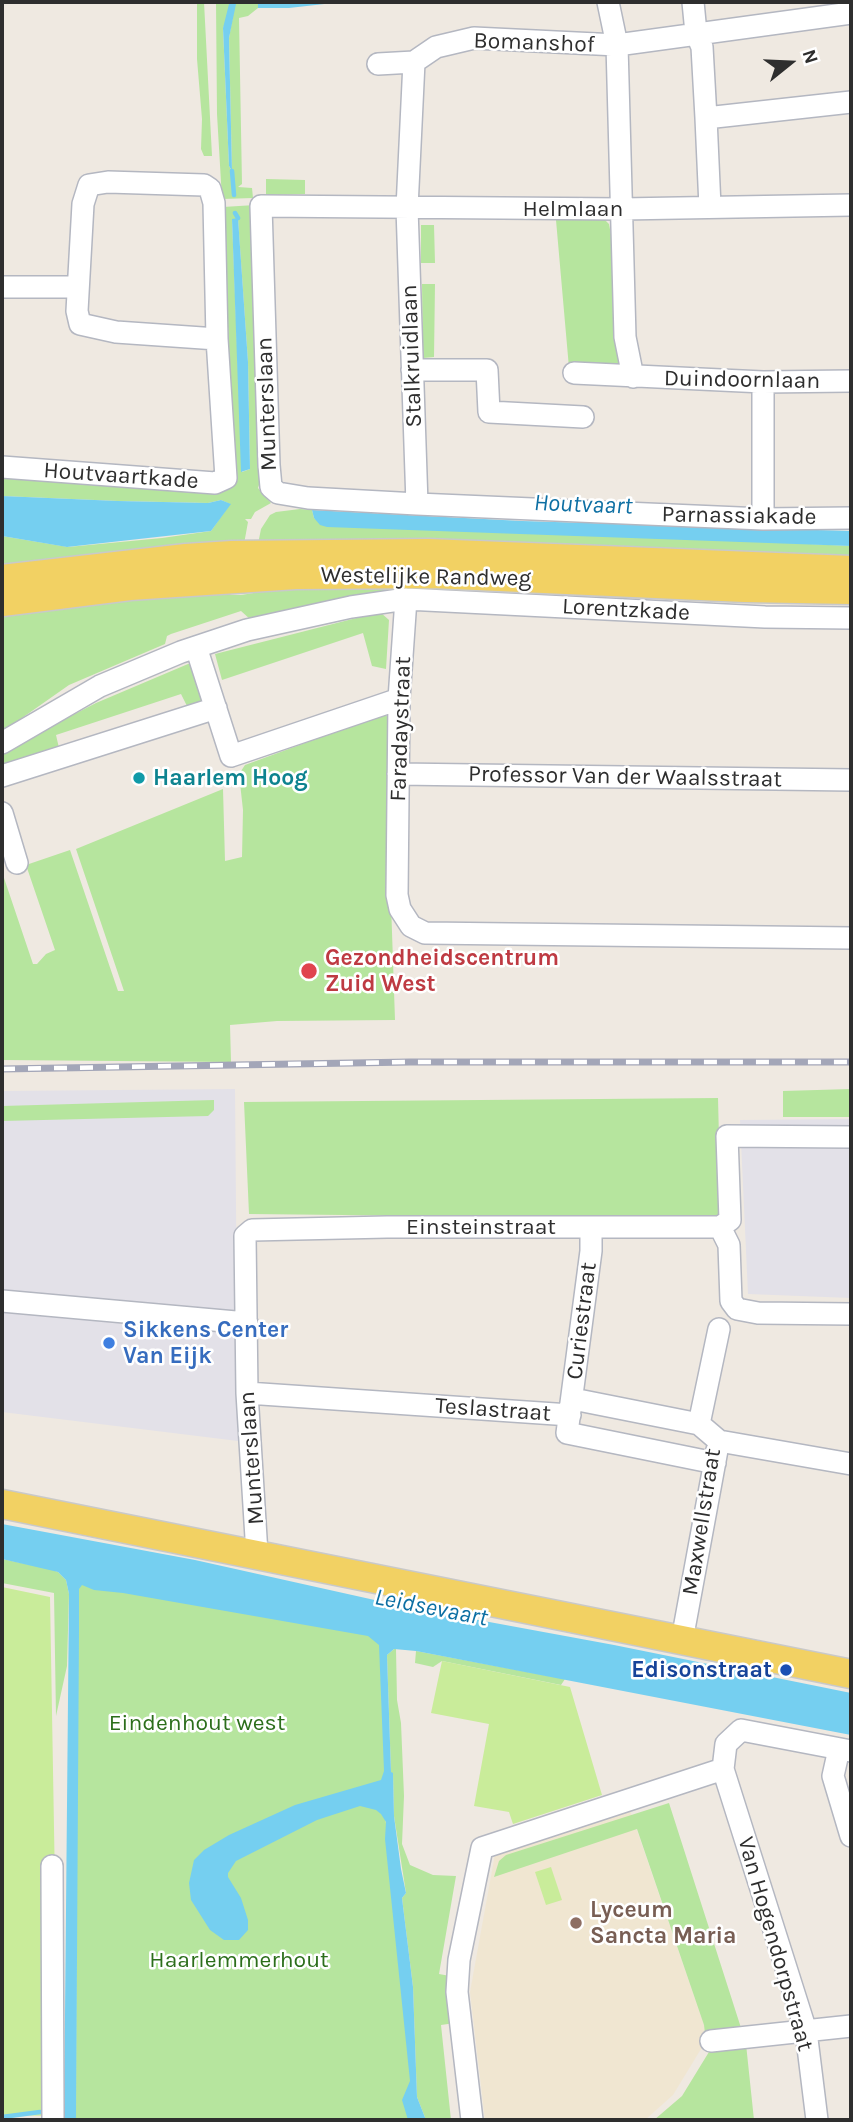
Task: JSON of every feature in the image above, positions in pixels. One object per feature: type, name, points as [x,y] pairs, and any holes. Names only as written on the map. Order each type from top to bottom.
[{"type":"main road","name":"Westelijke Randweg","points":[[2,579],[187,558],[260,554],[428,553],[851,570]]},
{"type":"main road","name":"Westelijke Randweg","points":[[2,602],[130,586],[296,575],[433,574],[745,589],[851,590]]},
{"type":"main road","points":[[2,1504],[851,1674]]},
{"type":"street","points":[[608,2],[617,45],[625,337],[633,377]]},
{"type":"street","points":[[693,2],[696,33],[702,47],[710,207]]},
{"type":"street","name":"Bomanshof","points":[[378,64],[414,62],[436,47],[474,38],[617,45],[851,13]]},
{"type":"street","points":[[407,208],[414,62]]},
{"type":"street","points":[[706,118],[851,102]]},
{"type":"street","points":[[108,182],[204,185],[209,189],[214,204],[217,339],[116,332],[80,324],[77,311],[83,204],[89,186],[108,182]]},
{"type":"street","name":"Helmlaan","points":[[295,206],[622,209],[851,205]]},
{"type":"street","name":"Munterslaan","points":[[295,206],[261,206],[271,487],[278,493],[296,496],[417,504]]},
{"type":"street","name":"Stalkruidlaan","points":[[407,208],[417,504]]},
{"type":"street","points":[[2,286],[78,286]]},
{"type":"street","name":"Houtvaartkade","points":[[2,467],[215,483],[226,478],[217,339]]},
{"type":"street","points":[[412,370],[487,370],[489,412],[583,416]]},
{"type":"street","name":"Duindoornlaan","points":[[574,373],[762,382],[851,381]]},
{"type":"street","points":[[762,382],[763,519]]},
{"type":"street","name":"Parnassiakade","points":[[417,504],[763,519],[851,518]]},
{"type":"street","name":"Lorentzkade","points":[[2,743],[100,686],[197,647],[247,630],[351,607],[406,599],[765,617],[851,618]]},
{"type":"street","name":"Faradaystraat","points":[[406,599],[399,699],[397,904],[411,926],[425,933],[851,938]]},
{"type":"street","points":[[197,647],[231,756],[399,699]]},
{"type":"street","points":[[2,776],[216,708]]},
{"type":"street","name":"Professor Van der Waalsstraat","points":[[398,774],[851,780]]},
{"type":"street","points":[[2,813],[17,863]]},
{"type":"street","points":[[851,1137],[727,1136],[730,1220],[720,1227],[729,1245],[731,1301],[737,1310],[758,1314],[851,1314]]},
{"type":"street","name":"Curiestraat","points":[[571,1407],[591,1251],[591,1227]]},
{"type":"street","name":"Einsteinstraat","points":[[245,1236],[252,1230],[277,1228],[720,1227]]},
{"type":"street","name":"Munterslaan","points":[[245,1236],[247,1393],[257,1554]]},
{"type":"street","points":[[2,1301],[247,1323]]},
{"type":"street","name":"Maxwellstraat","points":[[682,1640],[719,1441],[698,1424],[719,1329]]},
{"type":"street","name":"Teslastraat","points":[[247,1393],[571,1407],[698,1424]]},
{"type":"street","name":"Teslastraat","points":[[571,1407],[567,1433],[715,1463]]},
{"type":"street","points":[[719,1441],[851,1464]]},
{"type":"street","points":[[472,2120],[457,1992],[459,1960],[482,1848],[723,1769],[726,1744],[741,1730],[845,1750],[833,1776],[851,1836]]},
{"type":"street","name":"Van Hogendorpstraat","points":[[723,1769],[806,2031],[817,2120]]},
{"type":"street","points":[[52,1866],[53,2120]]},
{"type":"street","points":[[711,2041],[851,2026]]},
{"type":"shaded area","points":[[235,1089],[238,1441],[2,1412],[2,1091]]},
{"type":"shaded area","points":[[851,1119],[851,1298],[748,1294],[740,1120]]},
{"type":"shaded area","name":"Lyceum Sancta Maria","points":[[630,1810],[704,2025],[705,2034],[701,2049],[673,2095],[645,2120],[485,2120],[470,1992],[495,1854]]},
{"type":"green space","points":[[197,2],[204,2],[212,156],[204,156],[201,149]]},
{"type":"green space","points":[[216,2],[313,2],[258,4],[258,8],[248,16],[239,18],[242,184],[238,187],[252,188],[253,198],[222,199],[217,114]],"holes":[[[235,4],[229,38],[232,171],[229,166],[223,28]]]},
{"type":"green space","points":[[266,179],[305,180],[305,194],[266,195]]},
{"type":"green space","points":[[255,205],[261,479],[258,488],[271,503],[255,512],[251,519],[245,519],[248,522],[244,544],[2,572],[2,536],[68,547],[162,538],[211,531],[230,504],[221,500],[208,503],[2,496],[2,474],[164,487],[234,469],[223,207]],"holes":[[[232,219],[238,219],[248,362],[250,469],[242,472]]]},
{"type":"green space","points":[[604,219],[609,224],[611,235],[619,364],[569,368],[556,220]]},
{"type":"green space","points":[[421,225],[434,225],[435,263],[421,263]]},
{"type":"green space","points":[[422,284],[435,284],[434,357],[423,358]]},
{"type":"green space","points":[[300,509],[312,510],[317,520],[851,546],[851,560],[258,544],[261,529],[270,515]]},
{"type":"green space","points":[[291,587],[407,588],[251,620],[241,611],[171,634],[167,636],[165,644],[69,685],[2,732],[2,608],[196,595],[241,595]]},
{"type":"green space","points":[[380,612],[389,620],[386,669],[372,666],[363,633],[222,680],[215,654]]},
{"type":"green space","points":[[191,664],[205,700],[200,704],[187,706],[181,694],[56,735],[59,748],[2,766],[2,752],[7,749],[96,703]]},
{"type":"green space","points":[[384,714],[388,717],[387,786],[395,1020],[277,1021],[230,1025],[231,1062],[2,1060],[2,872],[33,964],[37,964],[46,954],[55,950],[26,865],[70,850],[118,991],[124,991],[76,849],[223,789],[225,861],[242,857],[243,810],[239,774],[245,765]]},
{"type":"green space","points":[[851,1089],[851,1117],[783,1117],[783,1091]]},
{"type":"green space","points":[[718,1098],[721,1219],[249,1214],[244,1102]]},
{"type":"green space","points":[[214,1100],[214,1110],[208,1116],[2,1121],[2,1106]]},
{"type":"green space","points":[[2,1559],[50,1569],[66,1580],[69,1594],[67,1666],[56,1716],[54,1593],[2,1583]]},
{"type":"green space","name":"Haarlemmerhout","points":[[77,1574],[380,1635],[384,1804],[412,2081],[422,2120],[76,2120]]},
{"type":"green space","points":[[2,1587],[50,1597],[59,2116],[2,2115]]},
{"type":"green space","points":[[394,1649],[404,1796],[402,1844],[410,1865],[433,1875],[456,1876],[439,1974],[450,1976],[455,2023],[441,2025],[451,2120],[426,2120],[417,2097],[413,1987],[402,1898],[406,1893],[394,1816],[391,1773],[387,1655]]},
{"type":"green space","points":[[416,1651],[565,1679],[561,1685],[442,1661],[433,1667],[415,1663]]},
{"type":"green space","points":[[442,1661],[570,1687],[602,1795],[513,1824],[509,1812],[474,1806],[489,1724],[431,1713]]},
{"type":"green space","points":[[669,1803],[742,2031],[705,2034],[637,1829],[494,1877],[499,1861],[506,1855]]},
{"type":"green space","points":[[551,1867],[562,1900],[546,1905],[535,1872]]},
{"type":"green space","points":[[746,2044],[754,2120],[654,2120],[682,2096],[712,2047]]},
{"type":"water","points":[[342,2],[289,8],[258,8],[258,4]]},
{"type":"water","points":[[229,4],[236,4],[229,38],[232,171],[229,166],[223,28]]},
{"type":"water","points":[[238,218],[248,362],[250,469],[241,472],[232,219]]},
{"type":"water","points":[[2,496],[208,503],[221,500],[231,504],[211,531],[67,547],[2,536]]},
{"type":"water","points":[[312,510],[522,521],[851,531],[851,546],[327,527],[320,525]]},
{"type":"water","points":[[2,1524],[195,1560],[397,1605],[851,1693],[851,1735],[416,1651],[394,1649],[387,1655],[391,1772],[394,1816],[406,1893],[402,1898],[413,1987],[417,2097],[426,2120],[408,2120],[402,2100],[410,2081],[385,1839],[386,1822],[381,1814],[360,1806],[317,1820],[236,1861],[228,1877],[241,1898],[248,1920],[248,1930],[239,1940],[224,1940],[210,1930],[191,1900],[189,1883],[194,1860],[204,1850],[229,1835],[295,1805],[381,1780],[384,1771],[379,1645],[368,1636],[94,1590],[82,1585],[79,1589],[76,2120],[64,2120],[69,1594],[66,1580],[58,1572],[2,1559]]},
{"type":"waterway","points":[[232,171],[234,195]]},
{"type":"waterway","points":[[235,213],[238,218]]},
{"type":"waterway","points":[[2,2117],[40,2112]]},
{"type":"railway","points":[[2,1069],[410,1062],[851,1062]]},
{"type":"place","name":"Haarlem Hoog","points":[[139,778]]},
{"type":"place","name":"Gezondheidscentrum Zuid West","points":[[309,971]]},
{"type":"place","name":"Sikkens Center Van Eijk","points":[[109,1343]]},
{"type":"place","name":"Edisonstraat","points":[[786,1670]]},
{"type":"place","name":"Lyceum Sancta Maria","points":[[576,1923]]},
{"type":"water label","name":"Houtvaart","points":[[583,505]]},
{"type":"water label","name":"Leidsevaart","points":[[431,1608]]},
{"type":"park label","name":"Eindenhout west","points":[[197,1723]]}]
